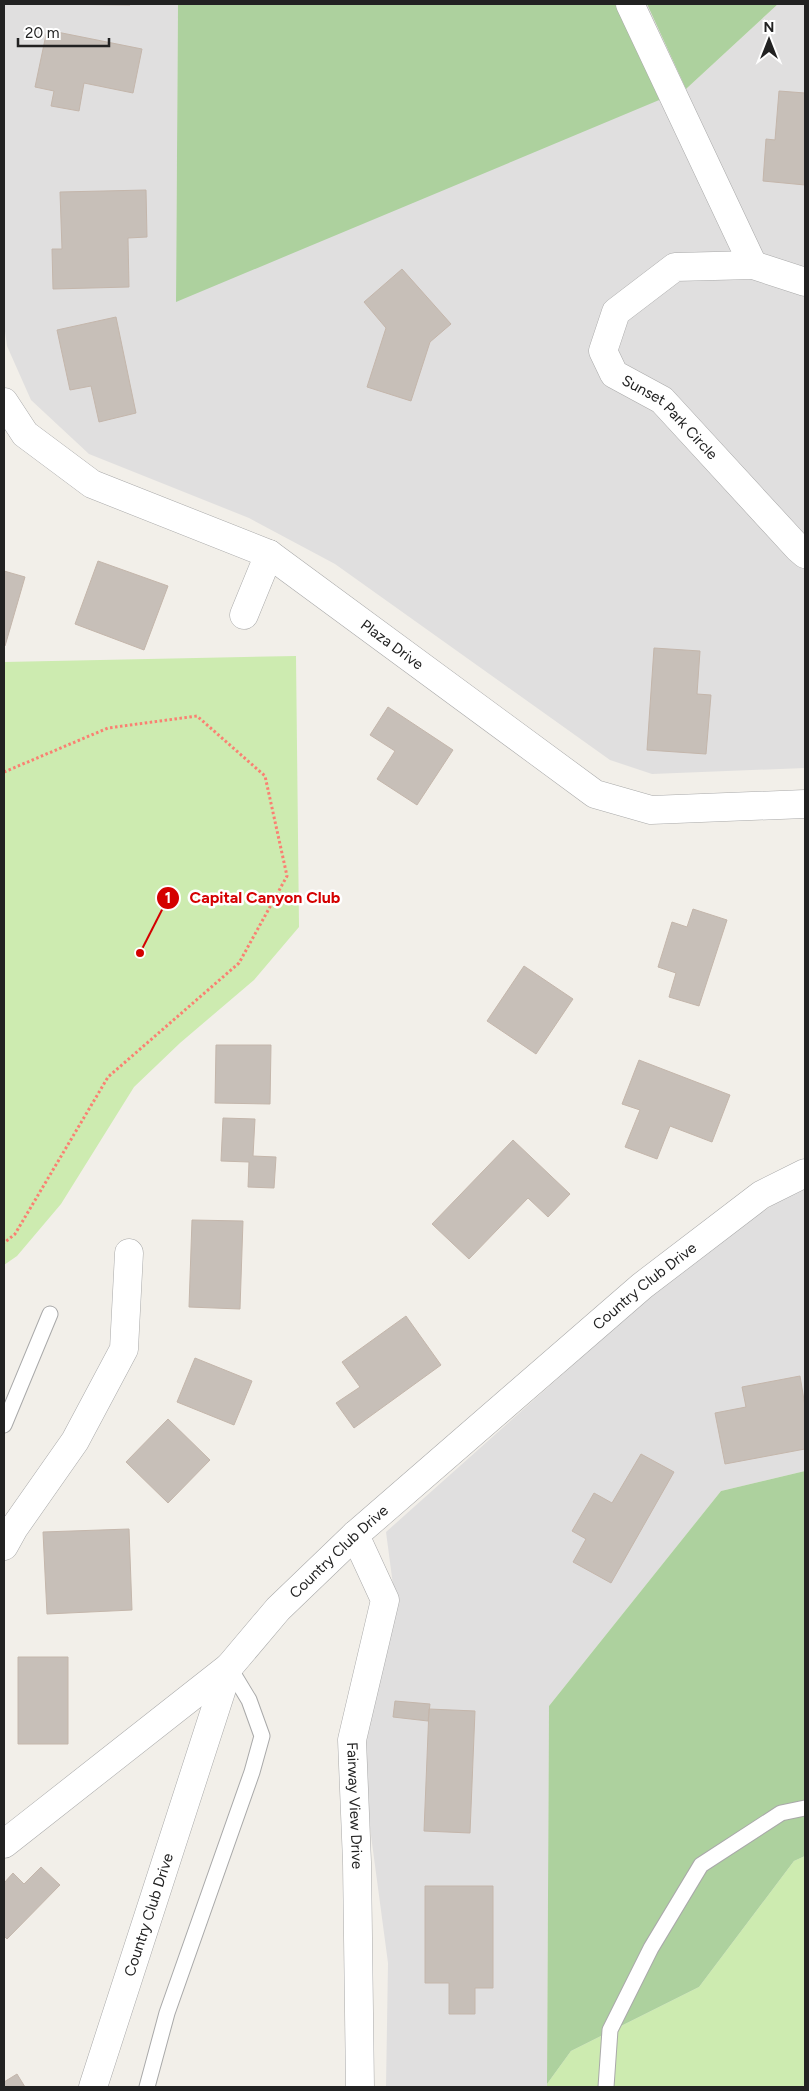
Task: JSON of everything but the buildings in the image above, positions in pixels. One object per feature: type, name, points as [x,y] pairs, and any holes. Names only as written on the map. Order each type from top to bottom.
[{"type":"street","points":[[630,4],[753,265]]},
{"type":"street","name":"Sunset Park Circle","points":[[805,282],[753,265],[675,267],[616,312],[603,351],[614,374],[662,400],[805,554]]},
{"type":"street","name":"Plaza Drive","points":[[4,402],[25,434],[92,484],[269,554],[595,794],[651,810],[805,804]]},
{"type":"street","points":[[244,615],[269,554]]},
{"type":"street","name":"Country Club Drive","points":[[93,2087],[229,1667],[278,1609],[355,1535],[642,1286],[761,1195],[805,1173]]},
{"type":"street","points":[[4,1546],[14,1528],[75,1441],[124,1349],[129,1252]]},
{"type":"street","name":"Fairway View Drive","points":[[355,1535],[385,1600],[352,1740],[357,1862],[360,2087]]},
{"type":"street","points":[[4,1844],[229,1667]]},
{"type":"lane","points":[[4,1425],[50,1314]]},
{"type":"lane","points":[[147,2087],[167,2013],[252,1772],[262,1736],[249,1700],[229,1667]]},
{"type":"lane","points":[[606,2087],[610,2030],[652,1948],[701,1865],[781,1813],[805,1808]]},
{"type":"path","points":[[4,772],[108,728],[197,716],[265,776],[287,876],[239,963],[108,1077],[15,1234],[4,1242]]},
{"type":"shaded area","points":[[4,4],[178,4],[176,301],[663,97],[615,4],[647,4],[686,89],[778,4],[805,4],[805,768],[652,774],[610,760],[335,564],[249,518],[89,454],[31,400],[7,346],[4,324]]},
{"type":"shaded area","points":[[805,1184],[805,1471],[721,1491],[549,1706],[547,2087],[386,2087],[388,1963],[364,1783],[366,1743],[395,1600],[386,1532],[695,1256]]},
{"type":"green space","points":[[178,4],[615,4],[664,98],[176,302]]},
{"type":"green space","points":[[647,4],[778,4],[686,89]]},
{"type":"green space","points":[[296,656],[299,927],[254,980],[180,1043],[134,1087],[61,1204],[17,1256],[4,1265],[4,662]]},
{"type":"green space","points":[[805,1471],[805,1856],[794,1861],[699,1987],[571,2051],[547,2084],[549,1706],[721,1491]]},
{"type":"green space","points":[[805,1856],[805,2087],[547,2087],[547,2084],[571,2051],[699,1987],[794,1861]]},
{"type":"place","name":"Capital Canyon Club","points":[[140,953]]}]
